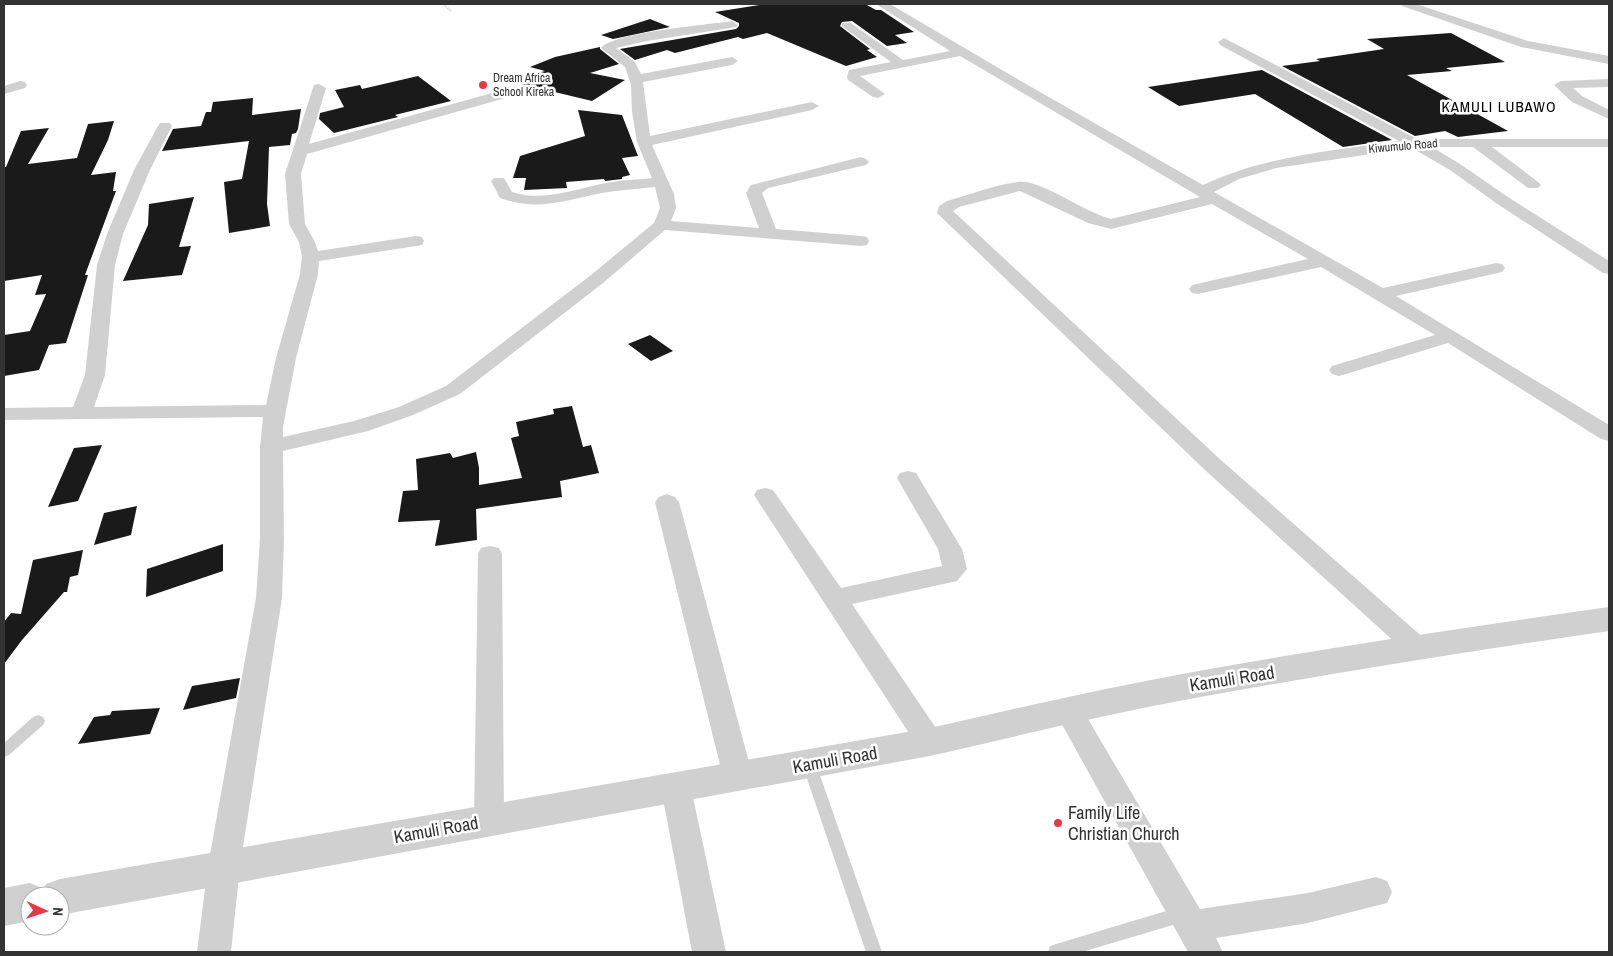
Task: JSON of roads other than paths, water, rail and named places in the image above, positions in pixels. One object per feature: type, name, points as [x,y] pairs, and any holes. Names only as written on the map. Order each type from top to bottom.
[{"type":"street","points":[[882,4],[1098,133],[1209,194],[1381,294],[1536,391],[1609,434]]},
{"type":"street","points":[[1406,4],[1525,44],[1609,60]]},
{"type":"street","points":[[732,25],[630,41],[611,45],[607,48],[635,69],[732,61]]},
{"type":"street","points":[[847,25],[900,63]]},
{"type":"street","points":[[1224,42],[1414,143],[1455,167],[1502,200],[1609,269]]},
{"type":"street","points":[[878,94],[853,77],[853,75],[858,70],[962,52]]},
{"type":"street","points":[[271,447],[360,426],[406,412],[453,390],[597,279],[661,225],[668,208],[666,194],[644,142],[635,69]]},
{"type":"street","points":[[1609,83],[1561,84],[1577,99],[1609,114]]},
{"type":"street","points":[[4,90],[20,85]]},
{"type":"street","points":[[214,952],[224,866],[269,598],[272,540],[271,447],[286,358],[312,257],[307,242],[297,224],[293,174],[319,88]]},
{"type":"street","points":[[300,151],[515,91]]},
{"type":"street","points":[[644,142],[812,106]]},
{"type":"street","points":[[81,414],[95,375],[106,266],[115,234],[142,170],[165,126]]},
{"type":"street","points":[[1475,142],[1533,185]]},
{"type":"street","name":"Kiwumulo Road","points":[[1417,647],[1214,466],[1130,384],[945,213],[945,209],[953,204],[1020,186],[1032,189],[1094,220],[1111,224],[1209,194],[1234,176],[1274,164],[1414,143],[1609,143]]},
{"type":"street","points":[[770,234],[754,192],[756,188],[861,162]]},
{"type":"street","points":[[499,181],[506,194],[524,200],[552,199],[606,188],[661,182]]},
{"type":"street","points":[[661,225],[862,241]]},
{"type":"street","points":[[312,257],[416,241]]},
{"type":"street","points":[[1198,289],[1324,261]]},
{"type":"street","points":[[1381,294],[1496,268]]},
{"type":"street","points":[[1339,370],[1449,337]]},
{"type":"street","points":[[4,414],[276,412]]},
{"type":"street","points":[[834,599],[948,575],[955,569],[950,550],[908,478]]},
{"type":"street","points":[[765,495],[930,742]]},
{"type":"street","points":[[667,502],[738,777]]},
{"type":"street","points":[[488,821],[490,554]]},
{"type":"street","name":"Kamuli Road","points":[[70,894],[930,742],[1068,710],[1194,685],[1417,647],[1609,619]]},
{"type":"street","points":[[1068,710],[1194,931],[1376,892]]},
{"type":"street","points":[[676,788],[709,952]]},
{"type":"street","points":[[4,907],[20,904]]},
{"type":"lane","points":[[4,751],[38,721]]},
{"type":"lane","points":[[810,764],[874,952]]},
{"type":"lane","points":[[1056,952],[1194,931]]},
{"type":"place","name":"Dream Africa School Kireka","points":[[483,85]]},
{"type":"place","name":"Family Life Christian Church","points":[[1058,823]]},
{"type":"district","name":"KAMULI LUBAWO","points":[[1499,107]]}]
